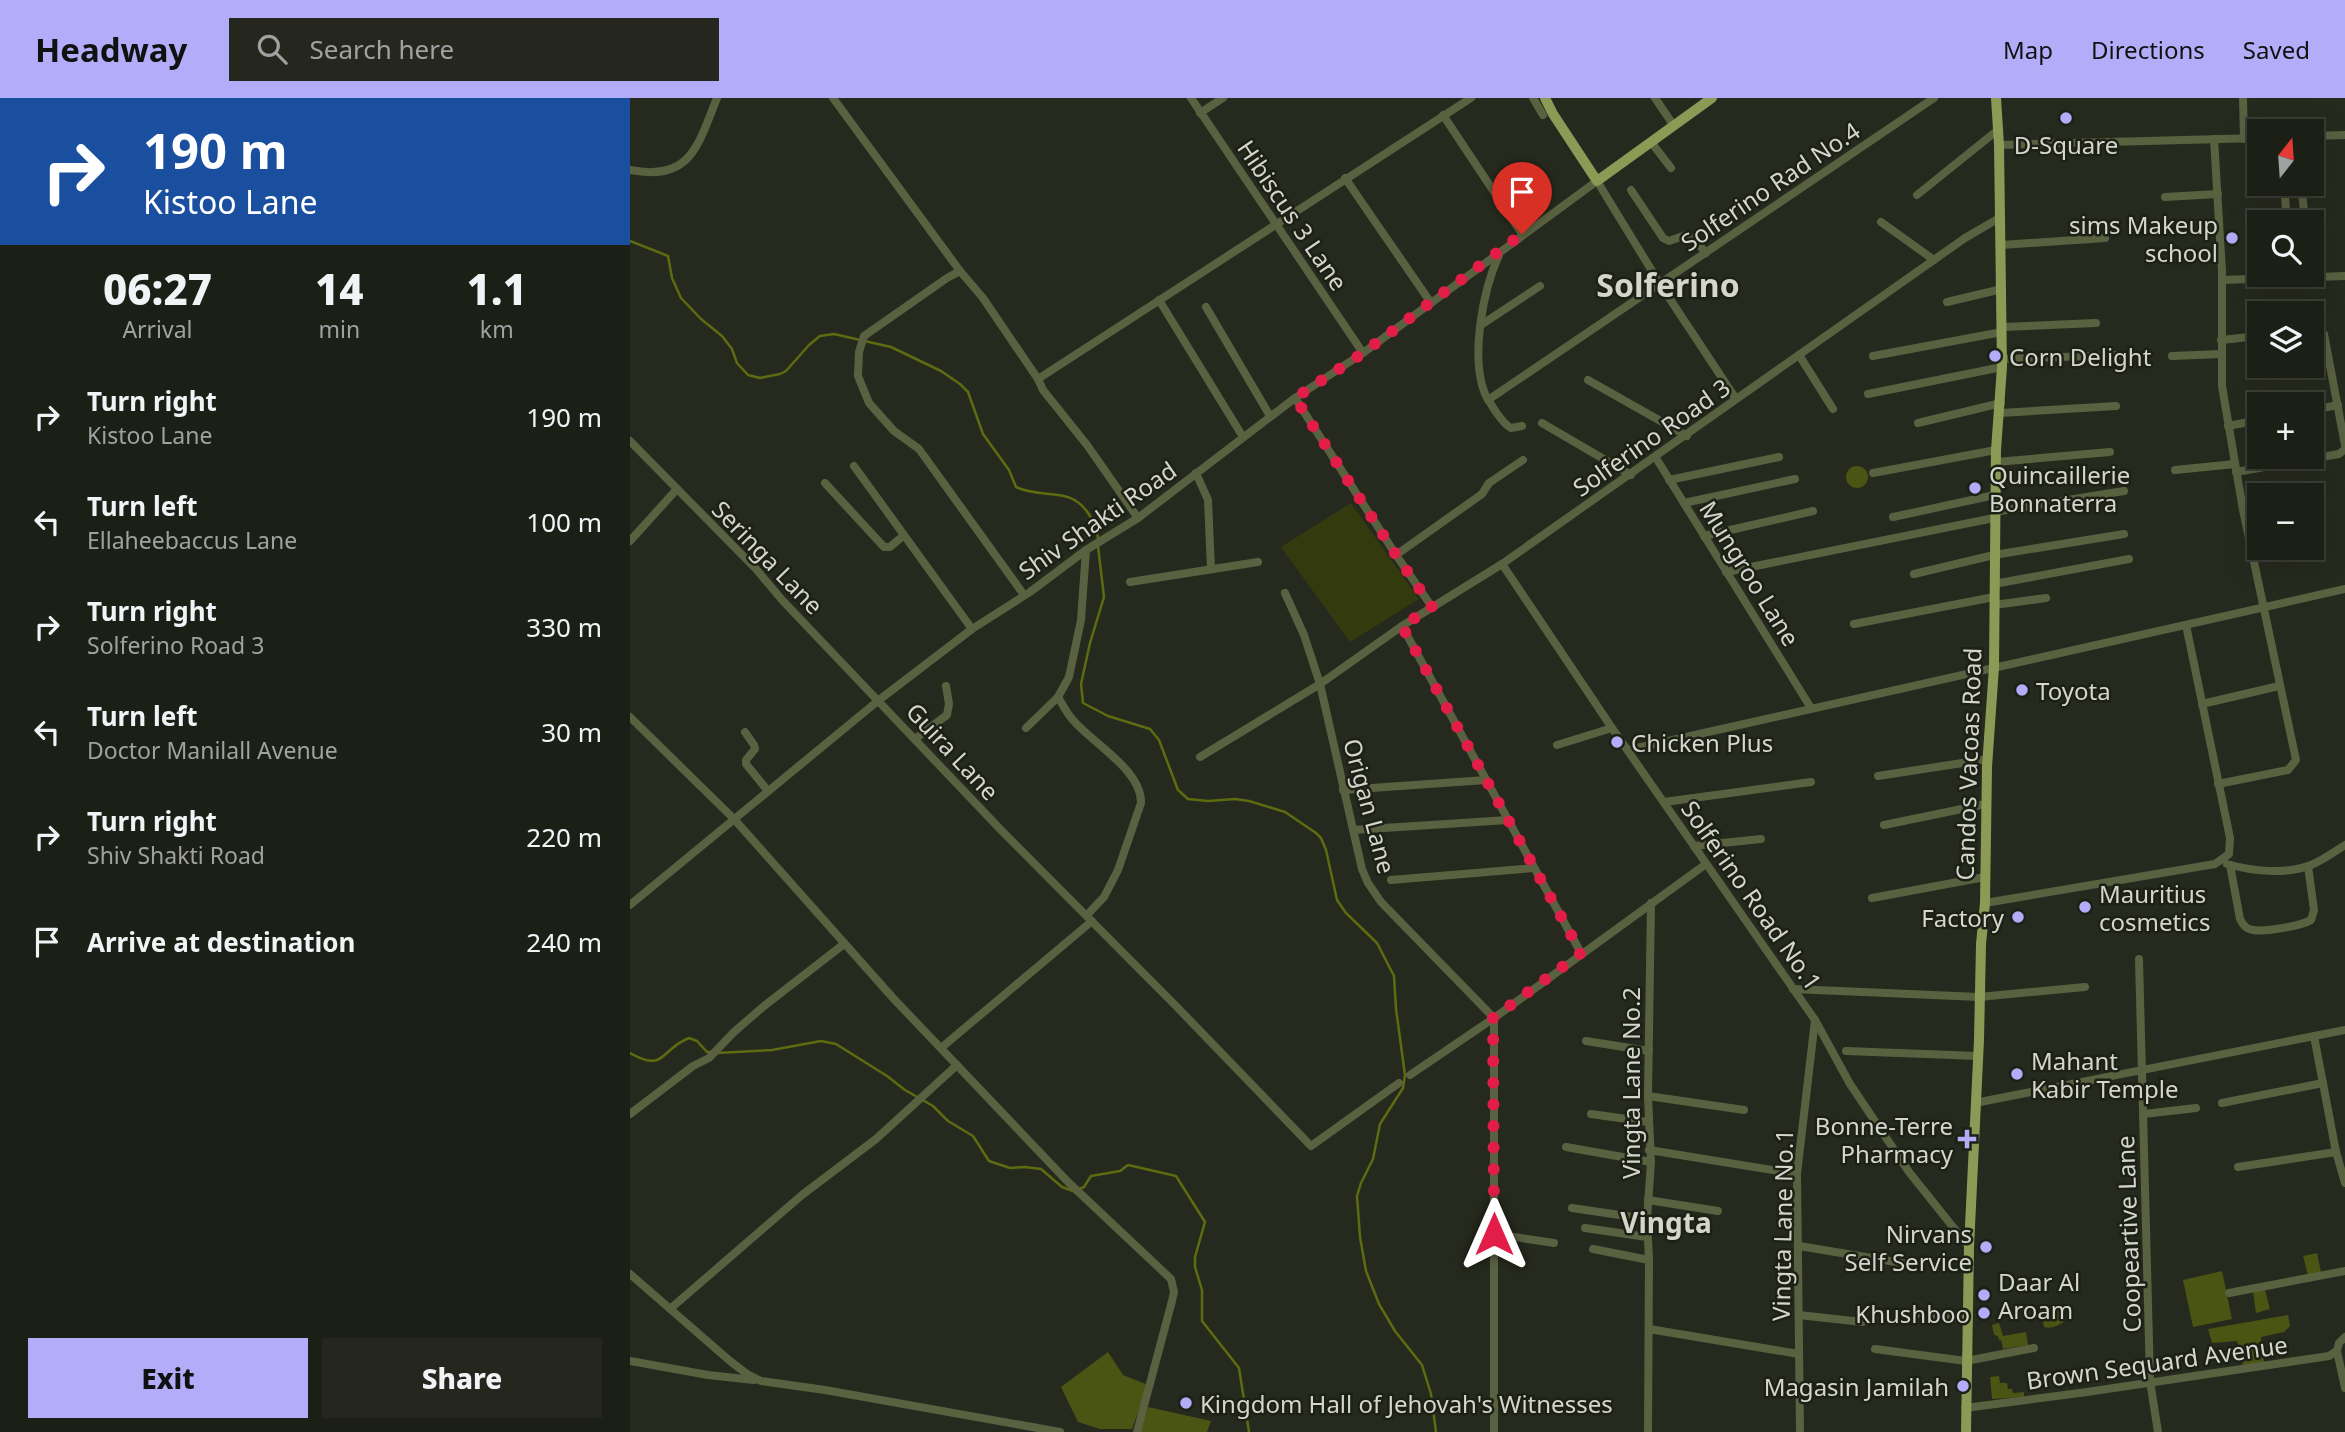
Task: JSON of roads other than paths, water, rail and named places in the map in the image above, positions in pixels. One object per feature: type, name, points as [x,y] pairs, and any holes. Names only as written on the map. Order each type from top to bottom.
[{"type":"main road","points":[[1545,98],[1597,181],[1674,126],[1698,102],[1712,98]]},
{"type":"main road","name":"Candos Vacoas Road","points":[[1966,1432],[1969,1247],[1994,667],[1994,515],[2002,363],[2001,217],[1996,98]]},
{"type":"street","points":[[630,170],[657,173],[671,169],[690,156],[701,138],[717,98]]},
{"type":"street","points":[[833,98],[960,271],[983,298],[1043,390],[1087,445],[1138,518]]},
{"type":"street","name":"Hibiscus 3 Lane","points":[[1191,98],[1363,353]]},
{"type":"street","points":[[1200,113],[1223,98]]},
{"type":"street","points":[[1038,379],[1471,98]]},
{"type":"street","points":[[1533,98],[1544,115]]},
{"type":"street","points":[[1655,98],[1674,126]]},
{"type":"street","name":"Solferino Rad No.4","points":[[1488,400],[1934,98]]},
{"type":"street","points":[[2243,98],[2244,139]]},
{"type":"street","points":[[1443,115],[1522,234]]},
{"type":"street","points":[[1917,195],[1999,129]]},
{"type":"street","points":[[2324,136],[2345,135]]},
{"type":"street","points":[[2214,139],[2222,280],[2222,386],[2235,468],[2263,608],[2296,754],[2294,765],[2288,770],[2218,784]]},
{"type":"street","points":[[1999,145],[2247,139]]},
{"type":"street","points":[[1651,142],[1671,168]]},
{"type":"street","points":[[1345,178],[1431,303]]},
{"type":"street","points":[[1597,181],[1660,284],[1736,399]]},
{"type":"street","name":"Shiv Shakti Road","points":[[630,905],[878,700],[972,629],[1138,518],[1270,416],[1363,353],[1597,181]]},
{"type":"street","points":[[1631,190],[1663,238],[1669,241],[1686,235],[1694,239],[1706,253]]},
{"type":"street","points":[[2165,197],[2218,194]]},
{"type":"street","name":"Solferino Road 3","points":[[1199,757],[1320,684],[1402,626],[1502,564],[1934,260],[2001,217]]},
{"type":"street","points":[[1881,222],[1934,260]]},
{"type":"street","points":[[2001,245],[2105,238]]},
{"type":"street","points":[[1500,252],[1484,295],[1480,325],[1482,384],[1488,400],[1507,426],[1522,426]]},
{"type":"street","points":[[960,271],[878,324],[862,342],[858,376],[869,403],[894,431],[919,449],[1024,596]]},
{"type":"street","points":[[2222,280],[2345,276]]},
{"type":"street","points":[[1480,325],[1540,286]]},
{"type":"street","points":[[1947,302],[2001,289]]},
{"type":"street","points":[[1159,300],[1243,437]]},
{"type":"street","points":[[1206,307],[1270,416]]},
{"type":"street","points":[[1873,356],[2002,329],[2096,323]]},
{"type":"street","points":[[2175,470],[2235,468],[2339,454],[2345,447],[2324,334]]},
{"type":"street","points":[[2221,340],[2247,337]]},
{"type":"street","points":[[2172,356],[2221,354]]},
{"type":"street","points":[[1799,355],[1833,409]]},
{"type":"street","points":[[1868,394],[2002,363],[2119,355]]},
{"type":"street","points":[[1588,380],[1687,436]]},
{"type":"street","points":[[1295,398],[1432,607]]},
{"type":"street","points":[[2324,408],[2338,405]]},
{"type":"street","points":[[1918,423],[2000,408],[2116,406]]},
{"type":"street","points":[[2228,426],[2247,422]]},
{"type":"street","points":[[1542,423],[1631,475]]},
{"type":"street","name":"Seringa Lane","points":[[630,441],[878,700]]},
{"type":"street","points":[[1872,473],[1996,456],[2110,452]]},
{"type":"street","points":[[1670,480],[1779,457]]},
{"type":"street","name":"Mungroo Lane","points":[[1656,458],[1811,708]]},
{"type":"street","points":[[1396,555],[1482,495],[1489,483],[1523,460]]},
{"type":"street","points":[[854,466],[972,629]]},
{"type":"street","points":[[1196,473],[1208,500],[1210,569]]},
{"type":"street","points":[[1684,503],[1795,479]]},
{"type":"street","points":[[825,483],[884,547],[890,547],[903,536]]},
{"type":"street","points":[[630,541],[677,489]]},
{"type":"street","points":[[1726,572],[1994,515],[2124,491]]},
{"type":"street","points":[[1893,517],[1995,495]]},
{"type":"street","points":[[1704,536],[1813,511]]},
{"type":"street","points":[[1914,574],[1994,555],[2124,534]]},
{"type":"street","points":[[1026,728],[1058,697],[1069,677],[1090,548]]},
{"type":"street","points":[[1994,584],[2129,559]]},
{"type":"street","points":[[1130,582],[1258,562]]},
{"type":"street","name":"Solferino Road No.1","points":[[1502,564],[1612,729],[1815,1020],[1850,1084],[1901,1161],[1969,1247]]},
{"type":"street","points":[[1628,750],[2345,589]]},
{"type":"street","name":"Origan Lane","points":[[1285,593],[1304,635],[1320,684],[1362,869],[1368,883],[1381,902],[1493,1018]]},
{"type":"street","points":[[1854,624],[1994,601],[2046,598]]},
{"type":"street","points":[[2186,625],[2231,847],[2225,863],[2243,924],[2254,930],[2302,924],[2311,920],[2314,910],[2308,866]]},
{"type":"street","points":[[1402,626],[1581,953]]},
{"type":"street","points":[[915,739],[947,715],[949,704],[946,686]]},
{"type":"street","points":[[2202,704],[2279,686]]},
{"type":"street","points":[[941,1048],[1090,918],[1118,870],[1141,803],[1141,795],[1129,775],[1110,752],[1073,721],[1058,697]]},
{"type":"street","name":"Guira Lane","points":[[878,700],[1000,829],[1311,1146],[1399,1083]]},
{"type":"street","points":[[630,717],[734,819],[844,944],[1068,1182],[1171,1279],[1174,1292],[1137,1432]]},
{"type":"street","points":[[1557,745],[1612,729]]},
{"type":"street","points":[[745,732],[755,749],[746,764],[768,791]]},
{"type":"street","points":[[1878,775],[1989,759]]},
{"type":"street","points":[[1343,790],[1486,780]]},
{"type":"street","points":[[1664,802],[1811,782]]},
{"type":"street","points":[[1884,825],[1986,804]]},
{"type":"street","points":[[1353,830],[1508,820]]},
{"type":"street","points":[[1694,846],[1761,839]]},
{"type":"street","points":[[1985,904],[2225,863],[2279,870],[2308,866],[2345,845]]},
{"type":"street","points":[[1410,1075],[1706,864]]},
{"type":"street","points":[[1391,880],[1534,868]]},
{"type":"street","points":[[1872,898],[1985,877]]},
{"type":"street","name":"Vingta Lane No.2","points":[[1648,1432],[1647,1219],[1651,1162],[1648,1096],[1651,903]]},
{"type":"street","points":[[630,1114],[693,1066],[709,1058],[734,1031],[844,944]]},
{"type":"street","name":"Coopeartive Lane","points":[[2139,959],[2150,1381],[2158,1432]]},
{"type":"street","points":[[1794,989],[1979,997],[2085,987]]},
{"type":"street","points":[[1493,1018],[1494,1432]]},
{"type":"street","name":"Vingta Lane No.1","points":[[1800,1432],[1797,1174],[1815,1020]]},
{"type":"street","points":[[1975,1103],[2345,1030]]},
{"type":"street","points":[[2314,1036],[2336,1152],[2345,1184]]},
{"type":"street","points":[[1586,1041],[1649,1051]]},
{"type":"street","points":[[1846,1051],[1978,1056]]},
{"type":"street","points":[[670,1308],[802,1195],[876,1139],[957,1065]]},
{"type":"street","points":[[2222,1103],[2323,1083]]},
{"type":"street","points":[[1648,1096],[1744,1110]]},
{"type":"street","points":[[2144,1114],[2196,1108]]},
{"type":"street","points":[[1591,1114],[1648,1122]]},
{"type":"street","points":[[1566,1147],[1651,1162]]},
{"type":"street","points":[[1649,1150],[1797,1174]]},
{"type":"street","points":[[2238,1167],[2336,1152]]},
{"type":"street","points":[[1648,1200],[1718,1210]]},
{"type":"street","points":[[1572,1208],[1647,1219]]},
{"type":"street","points":[[1585,1228],[1647,1237]]},
{"type":"street","points":[[1494,1234],[1554,1243]]},
{"type":"street","points":[[1799,1246],[1914,1265]]},
{"type":"street","points":[[1593,1249],[1649,1260]]},
{"type":"street","points":[[2229,1293],[2345,1271]]},
{"type":"street","points":[[630,1274],[730,1361],[761,1381]]},
{"type":"street","points":[[1914,1312],[1969,1320]]},
{"type":"street","points":[[1799,1315],[1862,1322]]},
{"type":"street","points":[[1649,1329],[1799,1354]]},
{"type":"street","points":[[2345,1337],[2339,1343],[2337,1351],[2345,1388]]},
{"type":"street","points":[[1875,1349],[1966,1361],[2034,1348]]},
{"type":"street","name":"Brown Sequard Avenue","points":[[1965,1408],[2329,1356],[2337,1351]]},
{"type":"street","points":[[630,1361],[708,1375],[825,1390],[1060,1432]]},
{"type":"waterway","points":[[630,241],[668,256],[672,278],[681,298],[722,336],[732,349],[737,363],[748,375],[760,378],[780,374],[820,336],[834,334],[891,347],[941,371],[968,392],[983,434],[1009,470],[1016,487],[1036,493],[1064,496],[1081,504],[1090,516],[1098,539]]},
{"type":"waterway","points":[[1098,546],[1104,597],[1081,684],[1083,703],[1108,716],[1150,729],[1159,740],[1178,790],[1188,799],[1249,801],[1285,812],[1316,833],[1326,850],[1337,900],[1346,913],[1377,943],[1394,976],[1405,1075],[1403,1088],[1380,1124],[1373,1159],[1357,1196],[1360,1237],[1366,1271],[1379,1304],[1395,1331],[1422,1365],[1431,1394],[1436,1432]]},
{"type":"waterway","points":[[630,1053],[642,1059],[657,1060],[689,1038],[710,1052]]},
{"type":"waterway","points":[[717,1053],[772,1050],[821,1041],[836,1044],[933,1106],[948,1121],[973,1136],[989,1161],[1010,1168],[1041,1169],[1062,1187],[1073,1191]]},
{"type":"waterway","points":[[1079,1189],[1084,1187],[1091,1176],[1120,1171],[1128,1165],[1176,1176],[1205,1222],[1195,1257],[1202,1290],[1202,1321],[1239,1368],[1249,1432]]},
{"type":"place","name":"D-Square","points":[[2066,118]]},
{"type":"place","name":"sims Makeup school","points":[[2232,238]]},
{"type":"place","name":"Corn Delight","points":[[1995,356]]},
{"type":"place","name":"Quincaillerie Bonnaterra","points":[[1975,488]]},
{"type":"place","name":"Toyota","points":[[2022,690]]},
{"type":"place","name":"Chicken Plus","points":[[1617,742]]},
{"type":"place","name":"Mauritius cosmetics","points":[[2085,907]]},
{"type":"place","name":"Factory","points":[[2018,917]]},
{"type":"place","name":"Mahant Kabir Temple","points":[[2017,1074]]},
{"type":"place","name":"Bonne-Terre Pharmacy","points":[[1967,1139]]},
{"type":"place","name":"Nirvans Self Service","points":[[1986,1247]]},
{"type":"place","name":"Daar Al Aroam","points":[[1984,1295]]},
{"type":"place","name":"Khushboo","points":[[1984,1313]]},
{"type":"place","name":"Magasin Jamilah","points":[[1963,1386]]},
{"type":"place","name":"Kingdom Hall of Jehovah's Witnesses","points":[[1186,1403]]},
{"type":"district","name":"Solferino","points":[[1668,284]]},
{"type":"district","name":"Vingta","points":[[1666,1222]]}]
